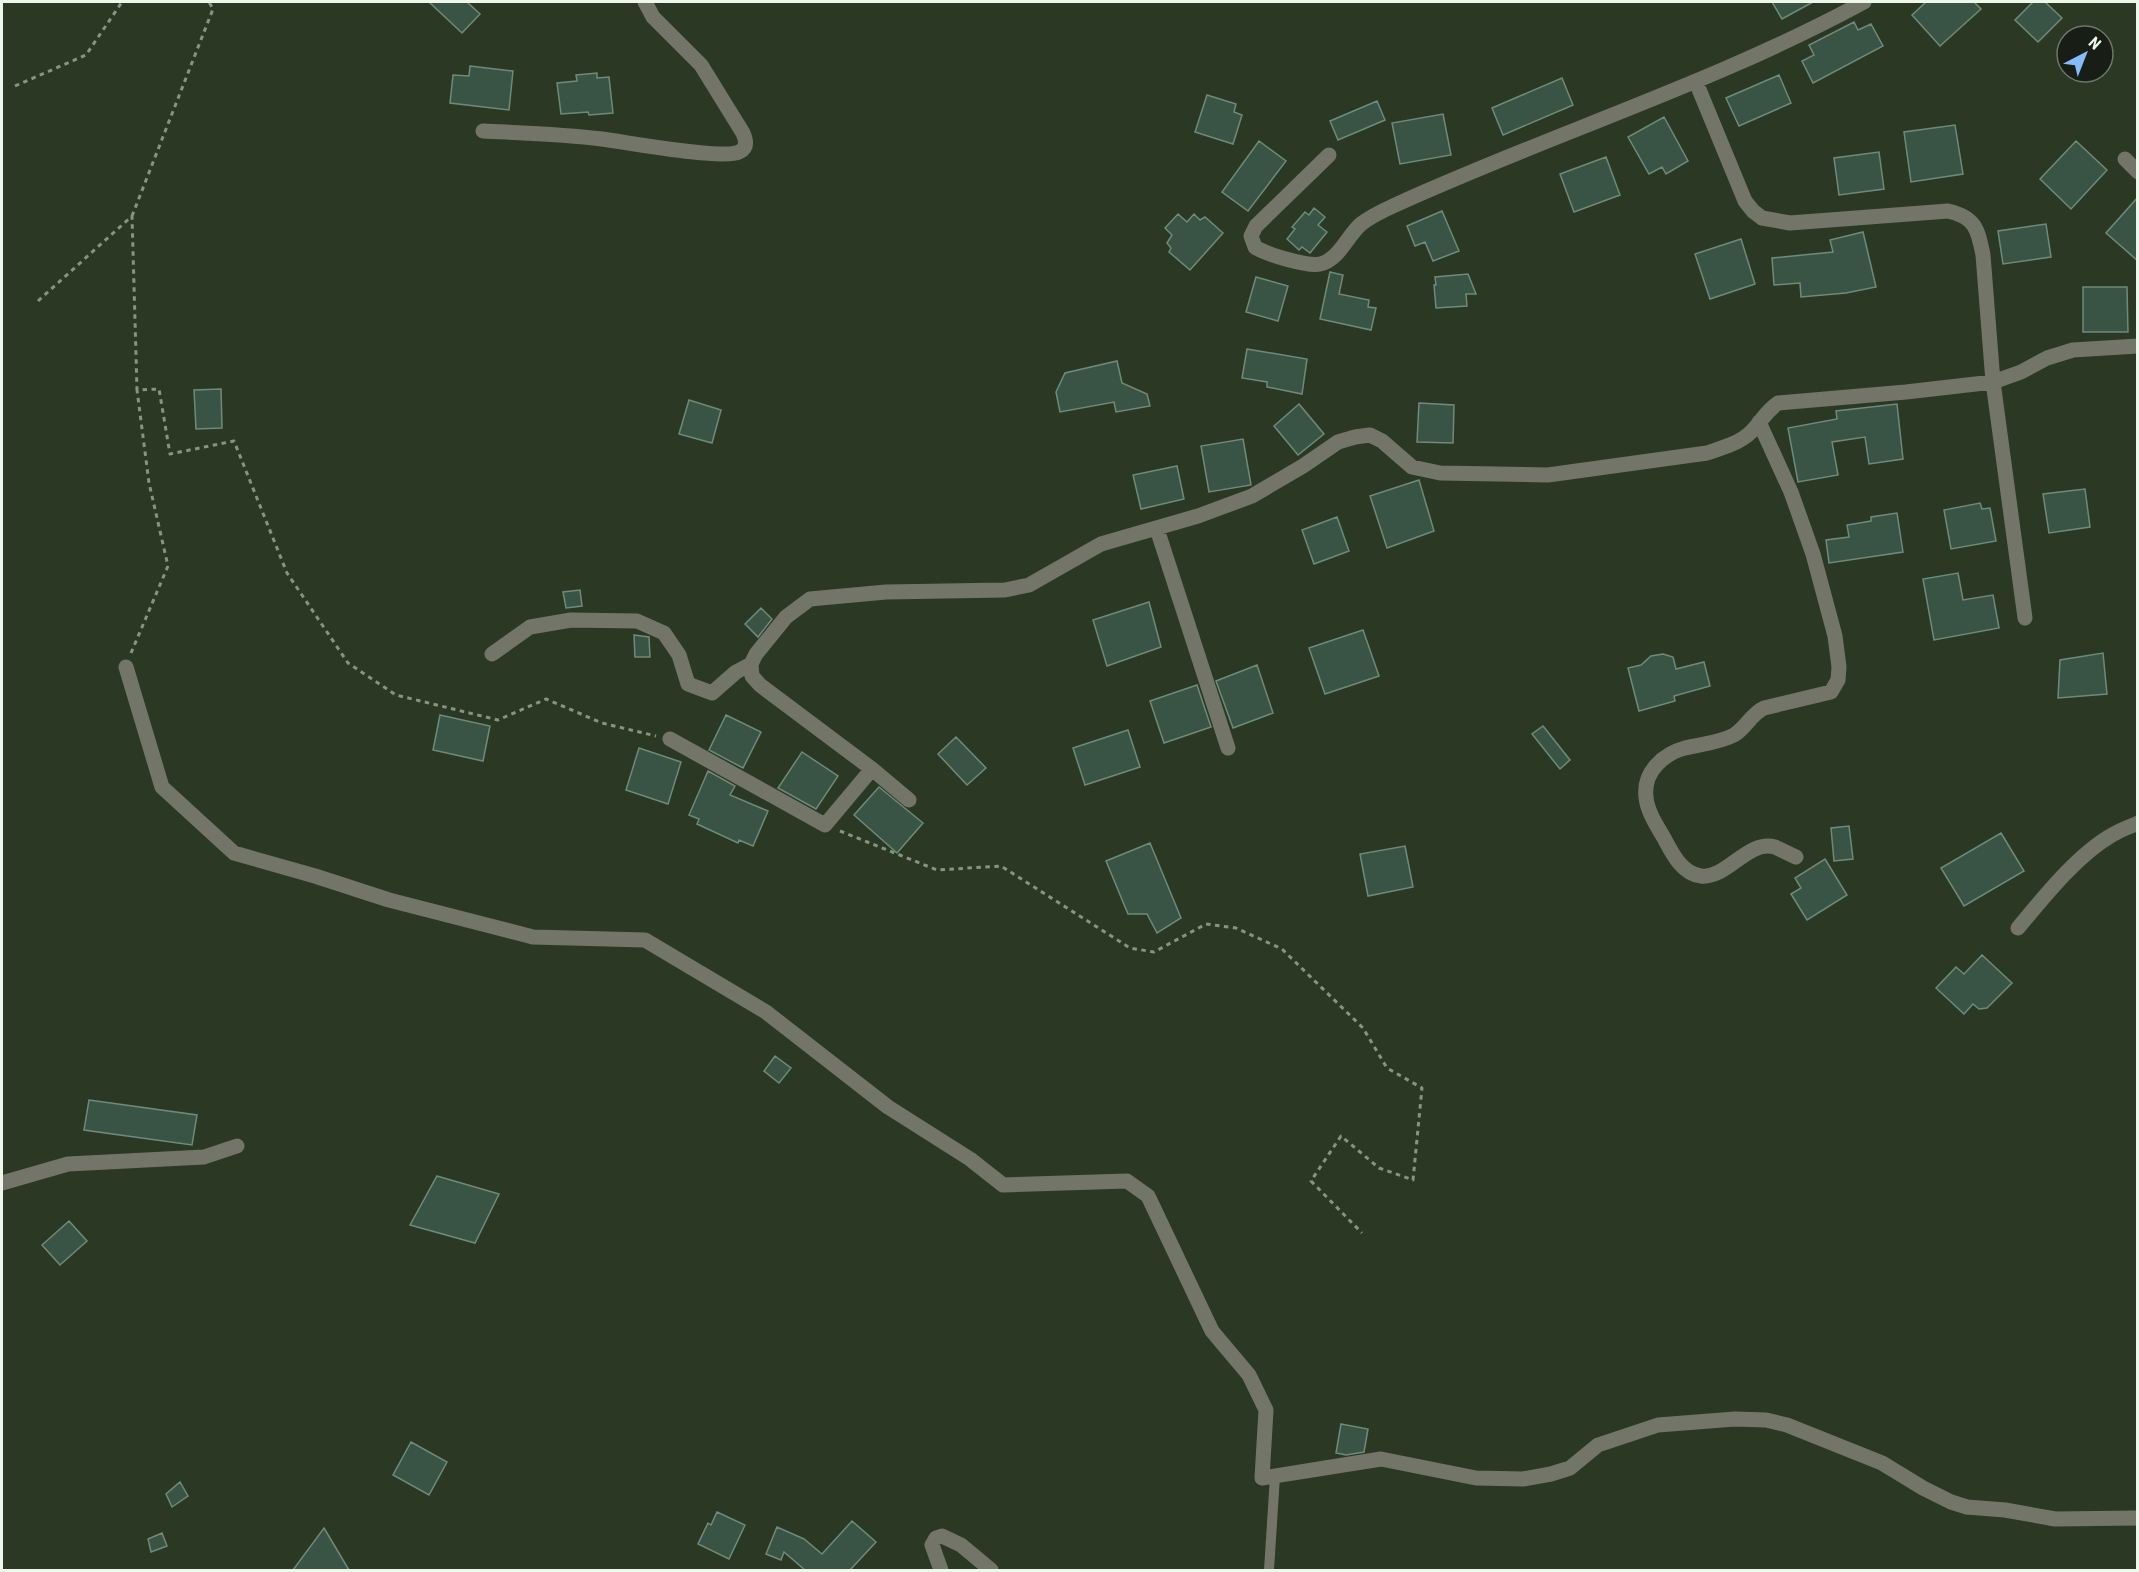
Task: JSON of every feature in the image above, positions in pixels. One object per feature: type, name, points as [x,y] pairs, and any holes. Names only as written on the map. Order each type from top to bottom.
[{"type":"street","points":[[483,131],[601,139],[718,154],[738,153],[745,148],[743,133],[701,65],[653,17],[645,2]]},
{"type":"street","points":[[1329,155],[1256,226],[1251,236],[1255,247],[1312,265],[1323,264],[1336,254],[1360,225],[1391,207],[1473,171],[1696,81],[1864,2]]},
{"type":"street","points":[[1696,81],[1745,201],[1762,218],[1790,223],[1948,211],[1968,217],[1980,237],[1983,255],[1993,382],[2025,618]]},
{"type":"street","points":[[2125,159],[2138,172]]},
{"type":"street","points":[[909,800],[872,769],[760,685],[752,676],[751,664],[756,654],[786,617],[810,599],[886,592],[1005,590],[1029,585],[1101,544],[1198,516],[1252,496],[1338,442],[1354,437],[1370,435],[1382,441],[1412,466],[1440,473],[1548,475],[1707,453],[1729,445],[1750,433],[1766,411],[1778,403],[1993,382],[2021,372],[2047,358],[2073,350],[2138,346]]},
{"type":"street","points":[[1759,422],[1791,492],[1813,554],[1839,653],[1838,680],[1831,693],[1764,708],[1755,712],[1735,734],[1729,737],[1683,748],[1668,755],[1654,766],[1647,779],[1646,797],[1656,824],[1674,856],[1688,872],[1699,876],[1709,876],[1750,852],[1773,846],[1796,857]]},
{"type":"street","points":[[1157,529],[1228,748]]},
{"type":"street","points":[[492,654],[530,627],[571,620],[637,621],[664,633],[679,655],[688,684],[712,693],[736,672],[751,664]]},
{"type":"street","points":[[126,667],[162,787],[234,853],[389,900],[533,937],[645,940],[766,1012],[888,1107],[970,1159],[1003,1185],[1127,1181],[1148,1196],[1212,1331],[1250,1375],[1266,1410],[1262,1478],[1381,1458],[1476,1478],[1523,1479],[1570,1468],[1598,1445],[1658,1425],[1735,1419],[1766,1420],[1787,1425],[1882,1463],[1923,1488],[1967,1507],[2005,1510],[2055,1519],[2138,1518]]},
{"type":"street","points":[[670,739],[825,825],[872,769]]},
{"type":"street","points":[[2018,928],[2049,890],[2085,856],[2111,835],[2138,823]]},
{"type":"street","points":[[2,1183],[68,1164],[204,1156],[237,1146]]},
{"type":"street","points":[[941,1570],[932,1545],[936,1538],[942,1536],[961,1545],[991,1570]]},
{"type":"lane","points":[[1269,1570],[1275,1476]]},
{"type":"path","points":[[15,86],[86,55],[122,2]]},
{"type":"path","points":[[126,667],[168,566],[149,483],[137,390],[132,216],[213,9],[209,2]]},
{"type":"path","points":[[38,302],[132,216]]},
{"type":"path","points":[[137,390],[159,389],[170,454],[234,441],[287,573],[348,663],[396,695],[498,720],[546,699],[602,723],[670,739]]},
{"type":"path","points":[[825,825],[937,870],[1001,866],[1130,948],[1154,952],[1206,924],[1236,928],[1282,950],[1363,1028],[1387,1068],[1422,1088],[1413,1180],[1378,1168],[1341,1136],[1311,1181],[1362,1233]]},
{"type":"building","points":[[429,2],[467,2],[480,14],[462,33]]},
{"type":"building","points":[[1772,2],[1813,2],[1782,19]]},
{"type":"building","points":[[1926,2],[1974,2],[1981,9],[1940,46],[1912,15]]},
{"type":"building","points":[[2033,2],[2045,2],[2062,18],[2038,42],[2015,20]]},
{"type":"building","points":[[1854,22],[1858,30],[1871,24],[1883,46],[1813,83],[1802,61],[1814,55],[1809,45]]},
{"type":"building","points":[[470,66],[513,71],[509,110],[450,103],[453,75],[469,76]]},
{"type":"building","points":[[597,73],[597,78],[609,77],[613,113],[561,114],[557,83],[577,81],[576,75]]},
{"type":"building","points":[[1779,75],[1791,103],[1739,126],[1726,98]]},
{"type":"building","points":[[1562,78],[1573,105],[1503,135],[1492,108]]},
{"type":"building","points":[[1207,95],[1236,104],[1234,112],[1242,115],[1233,144],[1195,132]]},
{"type":"building","points":[[1377,101],[1385,120],[1338,140],[1330,121]]},
{"type":"building","points":[[1443,114],[1451,155],[1400,164],[1392,123]]},
{"type":"building","points":[[1664,117],[1688,161],[1666,174],[1662,167],[1649,174],[1628,137]]},
{"type":"building","points":[[1955,125],[1963,174],[1911,182],[1904,132]]},
{"type":"building","points":[[1259,141],[1286,161],[1248,211],[1222,192]]},
{"type":"building","points":[[2076,141],[2107,170],[2071,209],[2040,179]]},
{"type":"building","points":[[1879,152],[1884,189],[1839,195],[1834,158]]},
{"type":"building","points":[[1606,157],[1620,195],[1574,212],[1560,174]]},
{"type":"building","points":[[2138,197],[2138,261],[2106,233]]},
{"type":"building","points":[[1314,208],[1325,217],[1318,225],[1327,232],[1310,253],[1302,247],[1299,250],[1287,239],[1295,229],[1292,227],[1305,212],[1309,215]]},
{"type":"building","points":[[1442,211],[1459,251],[1433,261],[1425,242],[1415,246],[1407,226]]},
{"type":"building","points":[[1178,214],[1187,222],[1194,214],[1200,220],[1205,217],[1223,233],[1190,270],[1169,252],[1171,248],[1167,243],[1172,235],[1165,228]]},
{"type":"building","points":[[2046,224],[2051,257],[2003,264],[1998,231]]},
{"type":"building","points":[[1863,232],[1876,287],[1846,293],[1801,297],[1800,283],[1774,285],[1772,258],[1833,252],[1830,240]]},
{"type":"building","points":[[1741,239],[1755,284],[1710,299],[1695,254]]},
{"type":"building","points":[[1330,272],[1343,275],[1339,294],[1369,300],[1368,307],[1376,308],[1371,330],[1320,319]]},
{"type":"building","points":[[1468,274],[1476,294],[1466,294],[1467,306],[1436,308],[1435,277]]},
{"type":"building","points":[[1256,277],[1288,286],[1278,321],[1246,312]]},
{"type":"building","points":[[2083,287],[2127,287],[2128,332],[2083,332]]},
{"type":"building","points":[[1247,349],[1307,359],[1302,394],[1267,387],[1267,382],[1242,378]]},
{"type":"building","points":[[1117,361],[1122,383],[1147,394],[1150,406],[1116,412],[1114,402],[1060,412],[1056,392],[1065,373]]},
{"type":"building","points":[[221,389],[222,428],[196,429],[194,390]]},
{"type":"building","points":[[689,400],[721,410],[712,443],[679,434]]},
{"type":"building","points":[[1419,403],[1454,405],[1453,443],[1417,442]]},
{"type":"building","points":[[1299,404],[1324,434],[1298,455],[1274,426]]},
{"type":"building","points":[[1897,404],[1903,459],[1869,464],[1865,437],[1832,442],[1838,475],[1798,482],[1788,428],[1837,419],[1836,411]]},
{"type":"building","points":[[1243,439],[1251,485],[1209,492],[1201,446]]},
{"type":"building","points":[[1177,466],[1184,499],[1141,509],[1133,475]]},
{"type":"building","points":[[1419,480],[1434,531],[1387,548],[1370,496]]},
{"type":"building","points":[[2085,489],[2090,527],[2049,533],[2043,494]]},
{"type":"building","points":[[1980,503],[1982,509],[1990,508],[1996,541],[1951,549],[1944,510]]},
{"type":"building","points":[[1897,513],[1903,552],[1829,563],[1826,540],[1849,537],[1847,525],[1871,521],[1871,517]]},
{"type":"building","points":[[1337,517],[1349,551],[1314,564],[1302,530]]},
{"type":"building","points":[[1958,573],[1963,600],[1993,595],[1999,628],[1934,640],[1923,579]]},
{"type":"building","points":[[580,590],[582,606],[566,608],[563,592]]},
{"type":"building","points":[[1149,602],[1161,647],[1107,666],[1093,620]]},
{"type":"building","points":[[761,608],[772,619],[758,637],[745,624]]},
{"type":"building","points":[[1363,630],[1379,676],[1325,694],[1309,648]]},
{"type":"building","points":[[634,635],[649,637],[650,657],[635,657]]},
{"type":"building","points":[[2103,653],[2107,694],[2058,698],[2060,660]]},
{"type":"building","points":[[1663,654],[1673,657],[1676,669],[1704,662],[1710,686],[1674,696],[1675,701],[1639,711],[1628,668],[1641,665],[1651,656]]},
{"type":"building","points":[[1257,665],[1273,713],[1233,728],[1216,681]]},
{"type":"building","points":[[1197,685],[1211,727],[1164,743],[1150,701]]},
{"type":"building","points":[[440,715],[490,726],[483,761],[433,750]]},
{"type":"building","points":[[726,715],[761,732],[743,768],[709,750]]},
{"type":"building","points":[[1543,726],[1570,760],[1560,769],[1532,734]]},
{"type":"building","points":[[1128,730],[1140,767],[1085,785],[1073,748]]},
{"type":"building","points":[[956,737],[986,768],[967,785],[938,754]]},
{"type":"building","points":[[639,748],[681,762],[668,804],[626,790]]},
{"type":"building","points":[[802,752],[838,776],[816,809],[778,788]]},
{"type":"building","points":[[708,771],[735,786],[730,795],[768,811],[753,846],[739,840],[738,843],[697,824],[699,819],[689,815]]},
{"type":"building","points":[[879,787],[923,823],[897,853],[854,815]]},
{"type":"building","points":[[1849,826],[1853,859],[1834,861],[1831,828]]},
{"type":"building","points":[[2001,833],[2024,871],[1964,906],[1941,868]]},
{"type":"building","points":[[1150,843],[1181,918],[1157,933],[1147,914],[1128,914],[1106,861]]},
{"type":"building","points":[[1405,846],[1413,887],[1368,896],[1360,854]]},
{"type":"building","points":[[1825,859],[1847,895],[1807,920],[1791,894],[1801,888],[1795,878]]},
{"type":"building","points":[[1982,955],[2012,983],[1987,1008],[1979,1009],[1973,1004],[1964,1014],[1936,988],[1956,967],[1964,974]]},
{"type":"building","points":[[775,1056],[791,1068],[779,1083],[764,1071]]},
{"type":"building","points":[[89,1100],[197,1115],[192,1145],[84,1130]]},
{"type":"building","points":[[437,1176],[499,1194],[475,1243],[410,1225]]},
{"type":"building","points":[[69,1221],[87,1241],[60,1265],[42,1245]]},
{"type":"building","points":[[1341,1424],[1368,1429],[1364,1452],[1346,1455],[1336,1453]]},
{"type":"building","points":[[411,1442],[447,1462],[429,1495],[393,1475]]},
{"type":"building","points":[[180,1482],[188,1496],[172,1507],[166,1494]]},
{"type":"building","points":[[717,1512],[745,1525],[729,1559],[698,1544],[708,1523],[711,1525]]},
{"type":"building","points":[[852,1521],[876,1542],[850,1570],[805,1570],[784,1552],[781,1560],[766,1554],[777,1527],[804,1539],[822,1554]]},
{"type":"building","points":[[324,1528],[349,1570],[293,1570]]},
{"type":"building","points":[[162,1533],[167,1546],[151,1552],[148,1539]]}]
